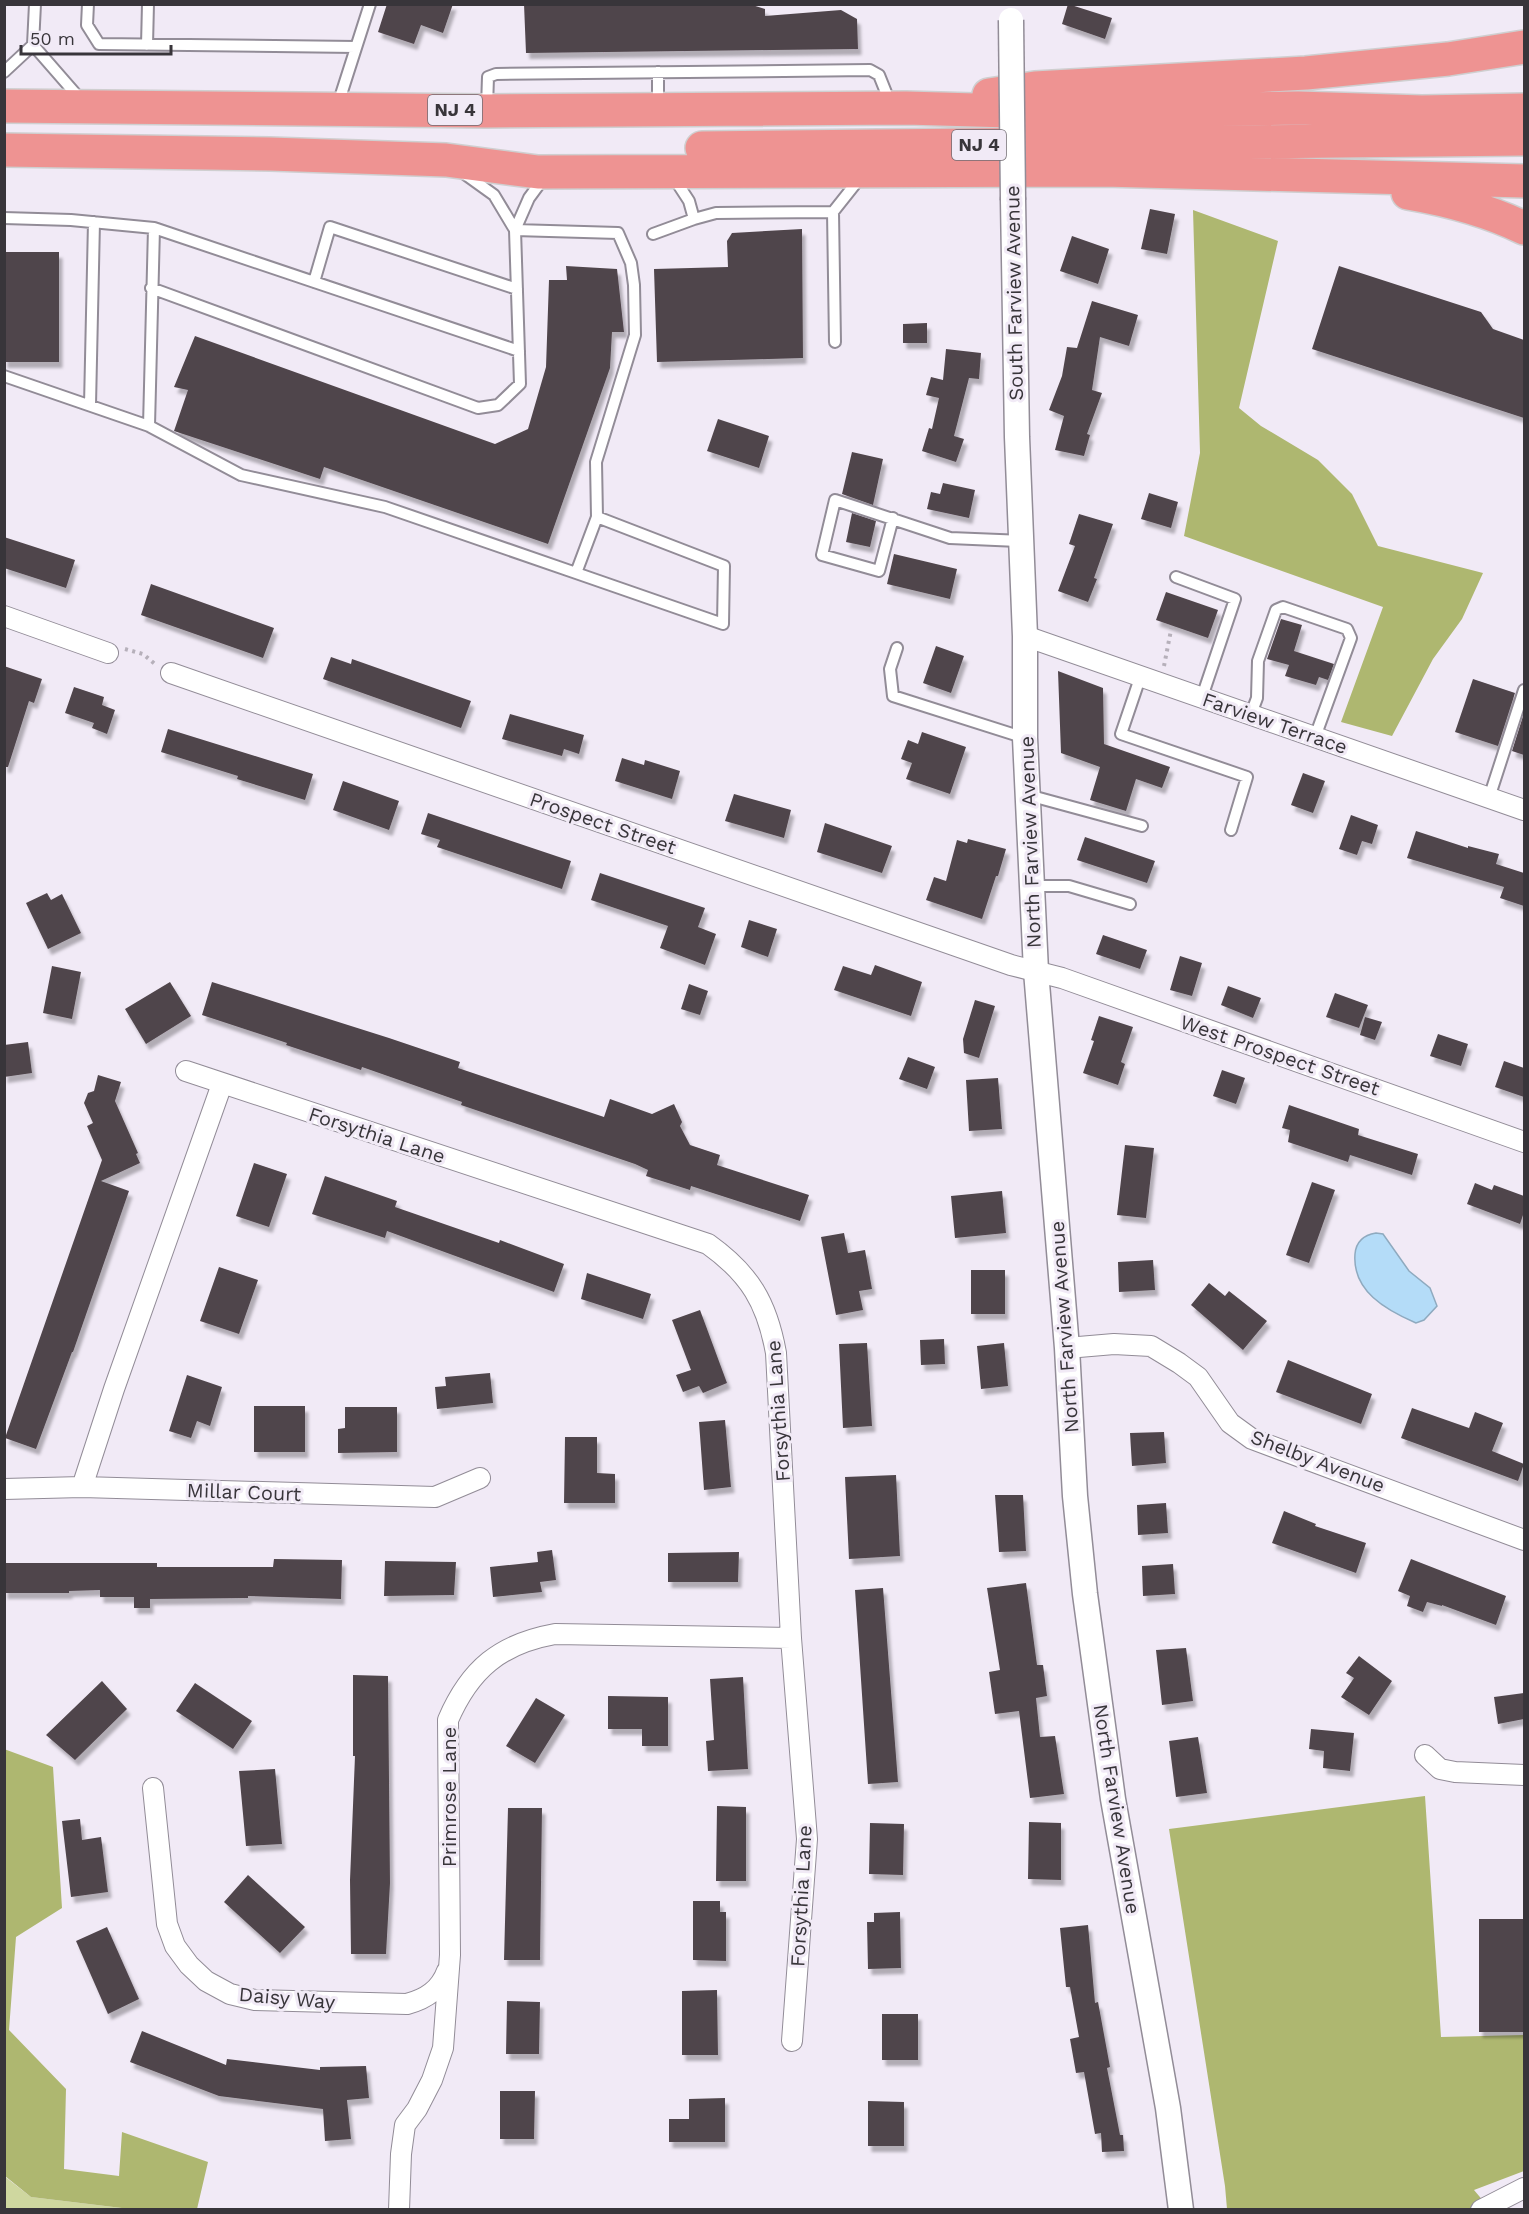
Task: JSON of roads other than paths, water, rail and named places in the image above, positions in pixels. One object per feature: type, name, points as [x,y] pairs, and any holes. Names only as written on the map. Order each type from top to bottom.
[{"type":"highway","points":[[1306,73],[1473,40],[1524,26]]},
{"type":"highway","points":[[899,108],[1035,88],[1306,73],[1448,58],[1524,47]]},
{"type":"highway","points":[[1298,108],[1428,94],[1524,89]]},
{"type":"highway","name":"NJ 4","points":[[4,106],[486,111],[899,108],[1041,112],[1298,108],[1422,112],[1524,110]]},
{"type":"highway","name":"NJ 4","points":[[4,150],[258,153],[446,160],[538,149],[1524,139]]},
{"type":"highway","points":[[446,160],[548,172],[1104,170],[1524,181]]},
{"type":"highway","points":[[1315,175],[1447,200],[1485,211],[1524,228]]},
{"type":"street","name":"South Farview Avenue","points":[[1011,12],[1017,437]]},
{"type":"street","name":"North Farview Avenue","points":[[1017,437],[1025,636],[1025,738],[1036,971],[1066,1348],[1075,1496],[1086,1605],[1113,1799],[1168,2108],[1181,2210]]},
{"type":"street","points":[[4,616],[108,653]]},
{"type":"street","name":"Farview Terrace","points":[[1025,636],[1524,810]]},
{"type":"street","name":"Prospect Street","points":[[171,673],[1011,965],[1036,971]]},
{"type":"street","name":"West Prospect Street","points":[[1036,971],[1062,978],[1524,1142]]},
{"type":"street","name":"Forsythia Lane","points":[[186,1071],[708,1244],[730,1260],[749,1280],[764,1305],[772,1327],[774,1344],[791,1638],[807,1839],[792,2041]]},
{"type":"street","points":[[82,1487],[114,1389],[222,1084]]},
{"type":"street","name":"Shelby Avenue","points":[[1066,1348],[1114,1344],[1151,1346],[1198,1377],[1230,1423],[1252,1439],[1524,1540]]},
{"type":"street","name":"Millar Court","points":[[4,1489],[82,1487],[435,1497],[480,1478]]},
{"type":"street","name":"Primrose Lane","points":[[399,2210],[401,2154],[405,2125],[417,2109],[432,2080],[443,2049],[450,1963],[448,1720],[458,1697],[471,1678],[488,1661],[510,1647],[531,1638],[555,1634],[791,1638]]},
{"type":"street","points":[[1425,1755],[1440,1769],[1455,1772],[1524,1775]]},
{"type":"street","name":"Daisy Way","points":[[153,1788],[167,1924],[175,1946],[189,1965],[206,1981],[230,1994],[255,2000],[407,2004],[421,2000],[434,1992],[444,1978],[450,1963]]},
{"type":"street","points":[[1481,2210],[1524,2188]]},
{"type":"lane","points":[[34,4],[33,45],[87,106]]},
{"type":"lane","points":[[88,4],[87,25],[99,44],[356,47]]},
{"type":"lane","points":[[147,45],[148,4]]},
{"type":"lane","points":[[337,109],[370,4]]},
{"type":"lane","points":[[4,72],[33,45]]},
{"type":"lane","points":[[486,111],[488,77],[496,74],[870,70],[879,75],[899,108]]},
{"type":"lane","points":[[658,72],[658,111]]},
{"type":"lane","points":[[446,160],[494,195],[515,230]]},
{"type":"lane","points":[[669,170],[689,201],[693,219]]},
{"type":"lane","points":[[835,342],[833,212],[865,171]]},
{"type":"lane","points":[[151,288],[478,408],[498,405],[520,384],[515,230],[529,198],[548,172]]},
{"type":"lane","points":[[653,234],[716,213],[833,212]]},
{"type":"lane","points":[[4,218],[94,222],[154,228],[519,351]]},
{"type":"lane","points":[[90,405],[94,222]]},
{"type":"lane","points":[[314,282],[330,226],[517,289]]},
{"type":"lane","points":[[149,426],[154,228]]},
{"type":"lane","points":[[515,230],[618,233],[631,263],[635,335],[596,462],[597,517],[576,573]]},
{"type":"lane","points":[[4,376],[149,426],[241,475],[386,507],[723,624],[724,566],[597,517]]},
{"type":"lane","points":[[893,518],[879,571],[822,555],[835,500],[893,518],[950,538],[1022,541]]},
{"type":"lane","points":[[1176,577],[1235,599],[1202,697]]},
{"type":"lane","points":[[1251,714],[1257,698],[1258,661],[1276,610],[1283,607],[1347,629],[1351,638],[1315,737]]},
{"type":"lane","points":[[897,648],[890,669],[893,696],[1025,738]]},
{"type":"lane","points":[[1140,678],[1121,734],[1247,777],[1231,830]]},
{"type":"lane","points":[[1489,798],[1524,690]]},
{"type":"lane","points":[[1028,795],[1142,826]]},
{"type":"lane","points":[[1032,886],[1070,886],[1130,904]]},
{"type":"water","points":[[1376,1233],[1383,1234],[1409,1271],[1430,1288],[1437,1306],[1424,1320],[1416,1323],[1393,1312],[1373,1298],[1359,1279],[1355,1254],[1357,1246],[1364,1237]]}]
